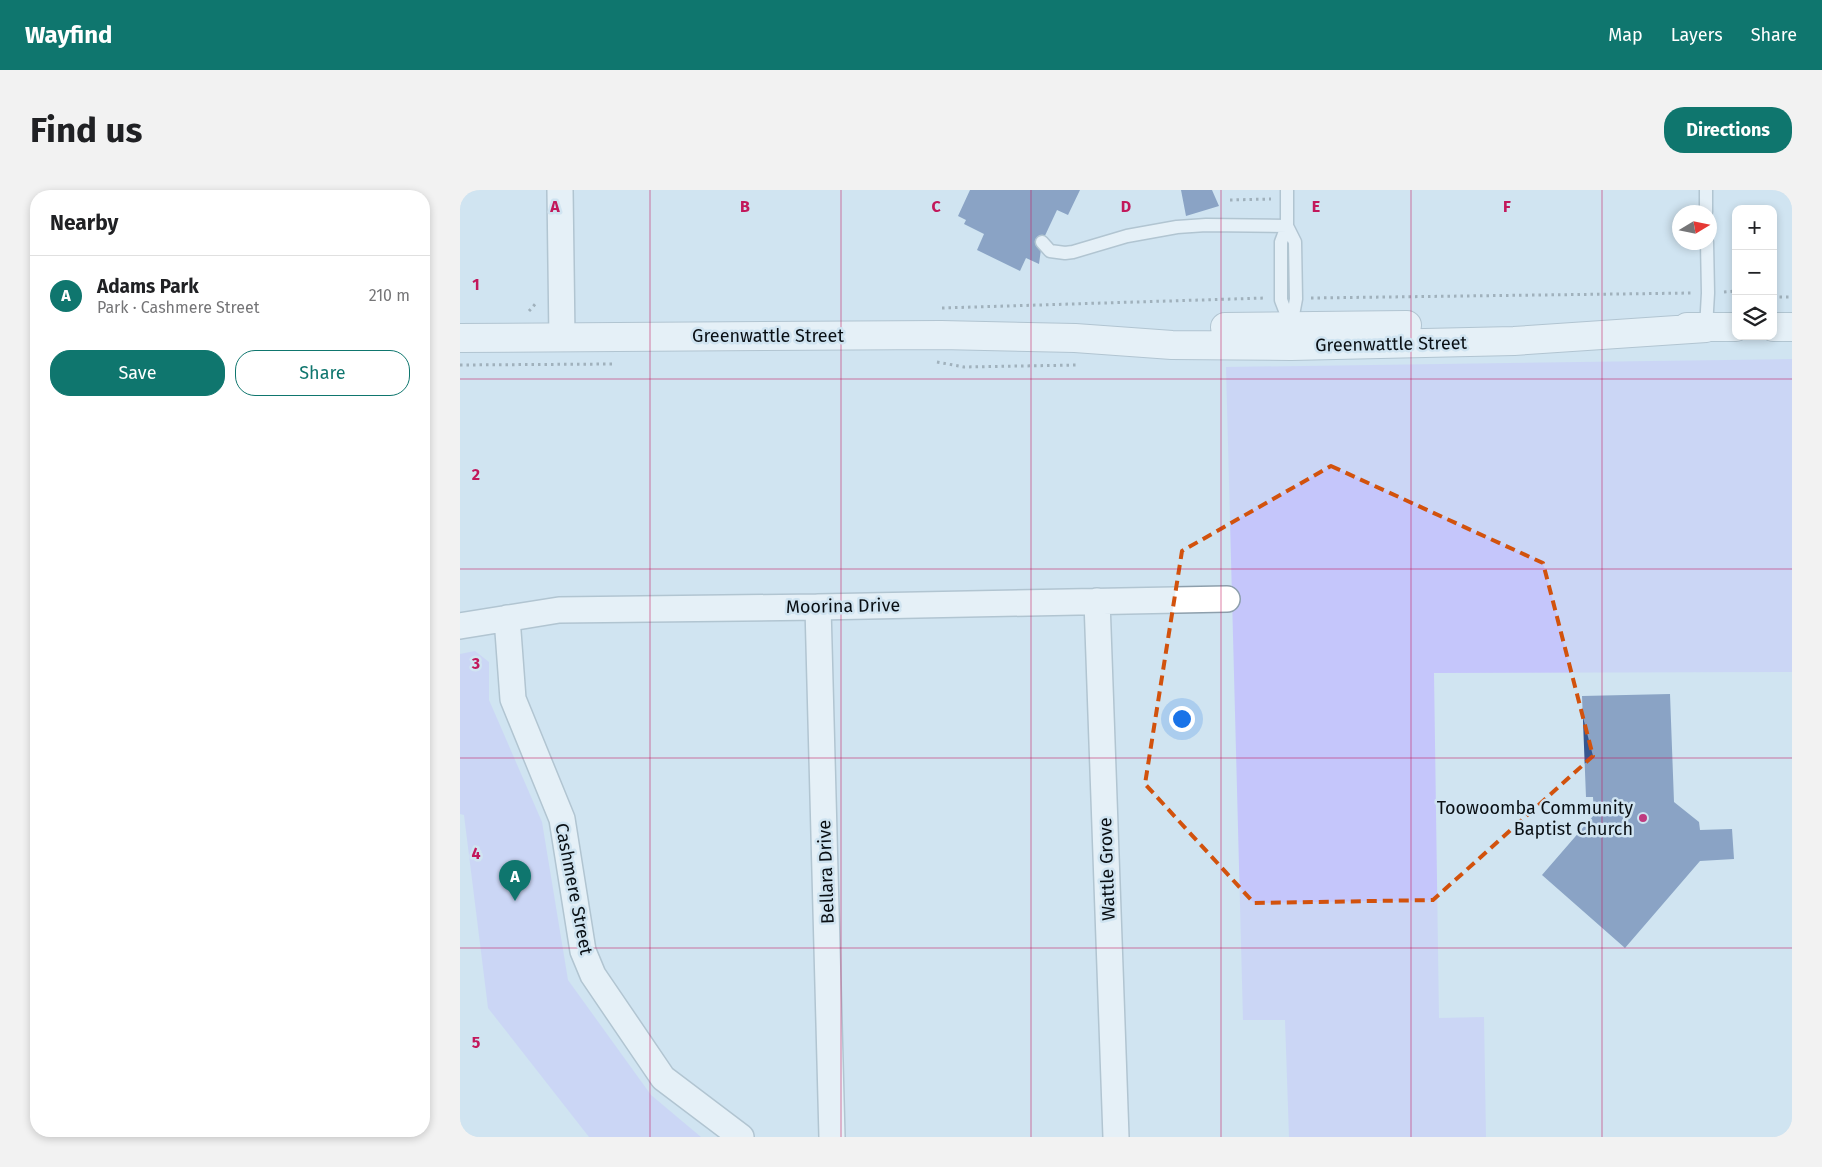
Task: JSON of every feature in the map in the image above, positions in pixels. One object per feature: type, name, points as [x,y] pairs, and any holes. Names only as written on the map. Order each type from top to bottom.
[{"type":"street","points":[[560,190],[562,338]]},
{"type":"street","name":"Greenwattle Street","points":[[460,338],[941,335],[1075,338],[1172,328],[1291,336],[1515,324],[1732,327]]},
{"type":"street","points":[[1777,327],[1792,327]]},
{"type":"street","name":"Moorina Drive","points":[[460,626],[559,610],[1227,599]]},
{"type":"street","name":"Wattle Grove","points":[[1097,601],[1116,1137]]},
{"type":"street","name":"Bellara Drive","points":[[818,607],[832,1137]]},
{"type":"street","name":"Cashmere Street","points":[[507,618],[513,699],[562,819],[583,950],[592,975],[663,1078],[741,1137]]},
{"type":"lane","points":[[1287,190],[1287,226],[1281,242],[1282,300],[1291,336]]},
{"type":"lane","points":[[1706,190],[1706,205]]},
{"type":"lane","points":[[1042,242],[1050,251],[1065,253],[1127,236],[1177,227],[1206,225],[1287,226]]},
{"type":"lane","points":[[1706,328],[1707,250]]},
{"type":"path","points":[[1777,297],[1792,297]]},
{"type":"path","points":[[932,360],[964,367],[1084,365]]},
{"type":"path","points":[[460,365],[619,364]]},
{"type":"highlighted area","points":[[1331,466],[1543,563],[1593,756],[1433,900],[1254,903],[1145,784],[1182,551]]},
{"type":"shaded area","points":[[1792,359],[1792,672],[1434,673],[1439,1018],[1484,1017],[1486,1137],[1289,1137],[1285,1020],[1243,1020],[1226,367]]},
{"type":"shaded area","points":[[475,651],[489,662],[489,700],[542,822],[568,980],[651,1095],[701,1137],[589,1137],[488,1008],[464,815],[460,814],[460,654]]},
{"type":"building","points":[[970,190],[1080,190],[1068,215],[1057,210],[1042,242],[1039,264],[1026,258],[1020,271],[977,250],[984,234],[964,224],[966,220],[958,216]]},
{"type":"building","points":[[1181,190],[1212,190],[1219,206],[1186,216]]},
{"type":"building","name":"Toowoomba Community Baptist Church","points":[[1670,694],[1674,802],[1699,822],[1700,830],[1732,829],[1734,859],[1700,861],[1625,948],[1542,875],[1594,815],[1593,797],[1586,797],[1582,696]]},
{"type":"place","name":"Toowoomba Community Baptist Church","points":[[1643,818]]},
{"type":"place","name":"Adams Park","points":[[515,901]]}]
